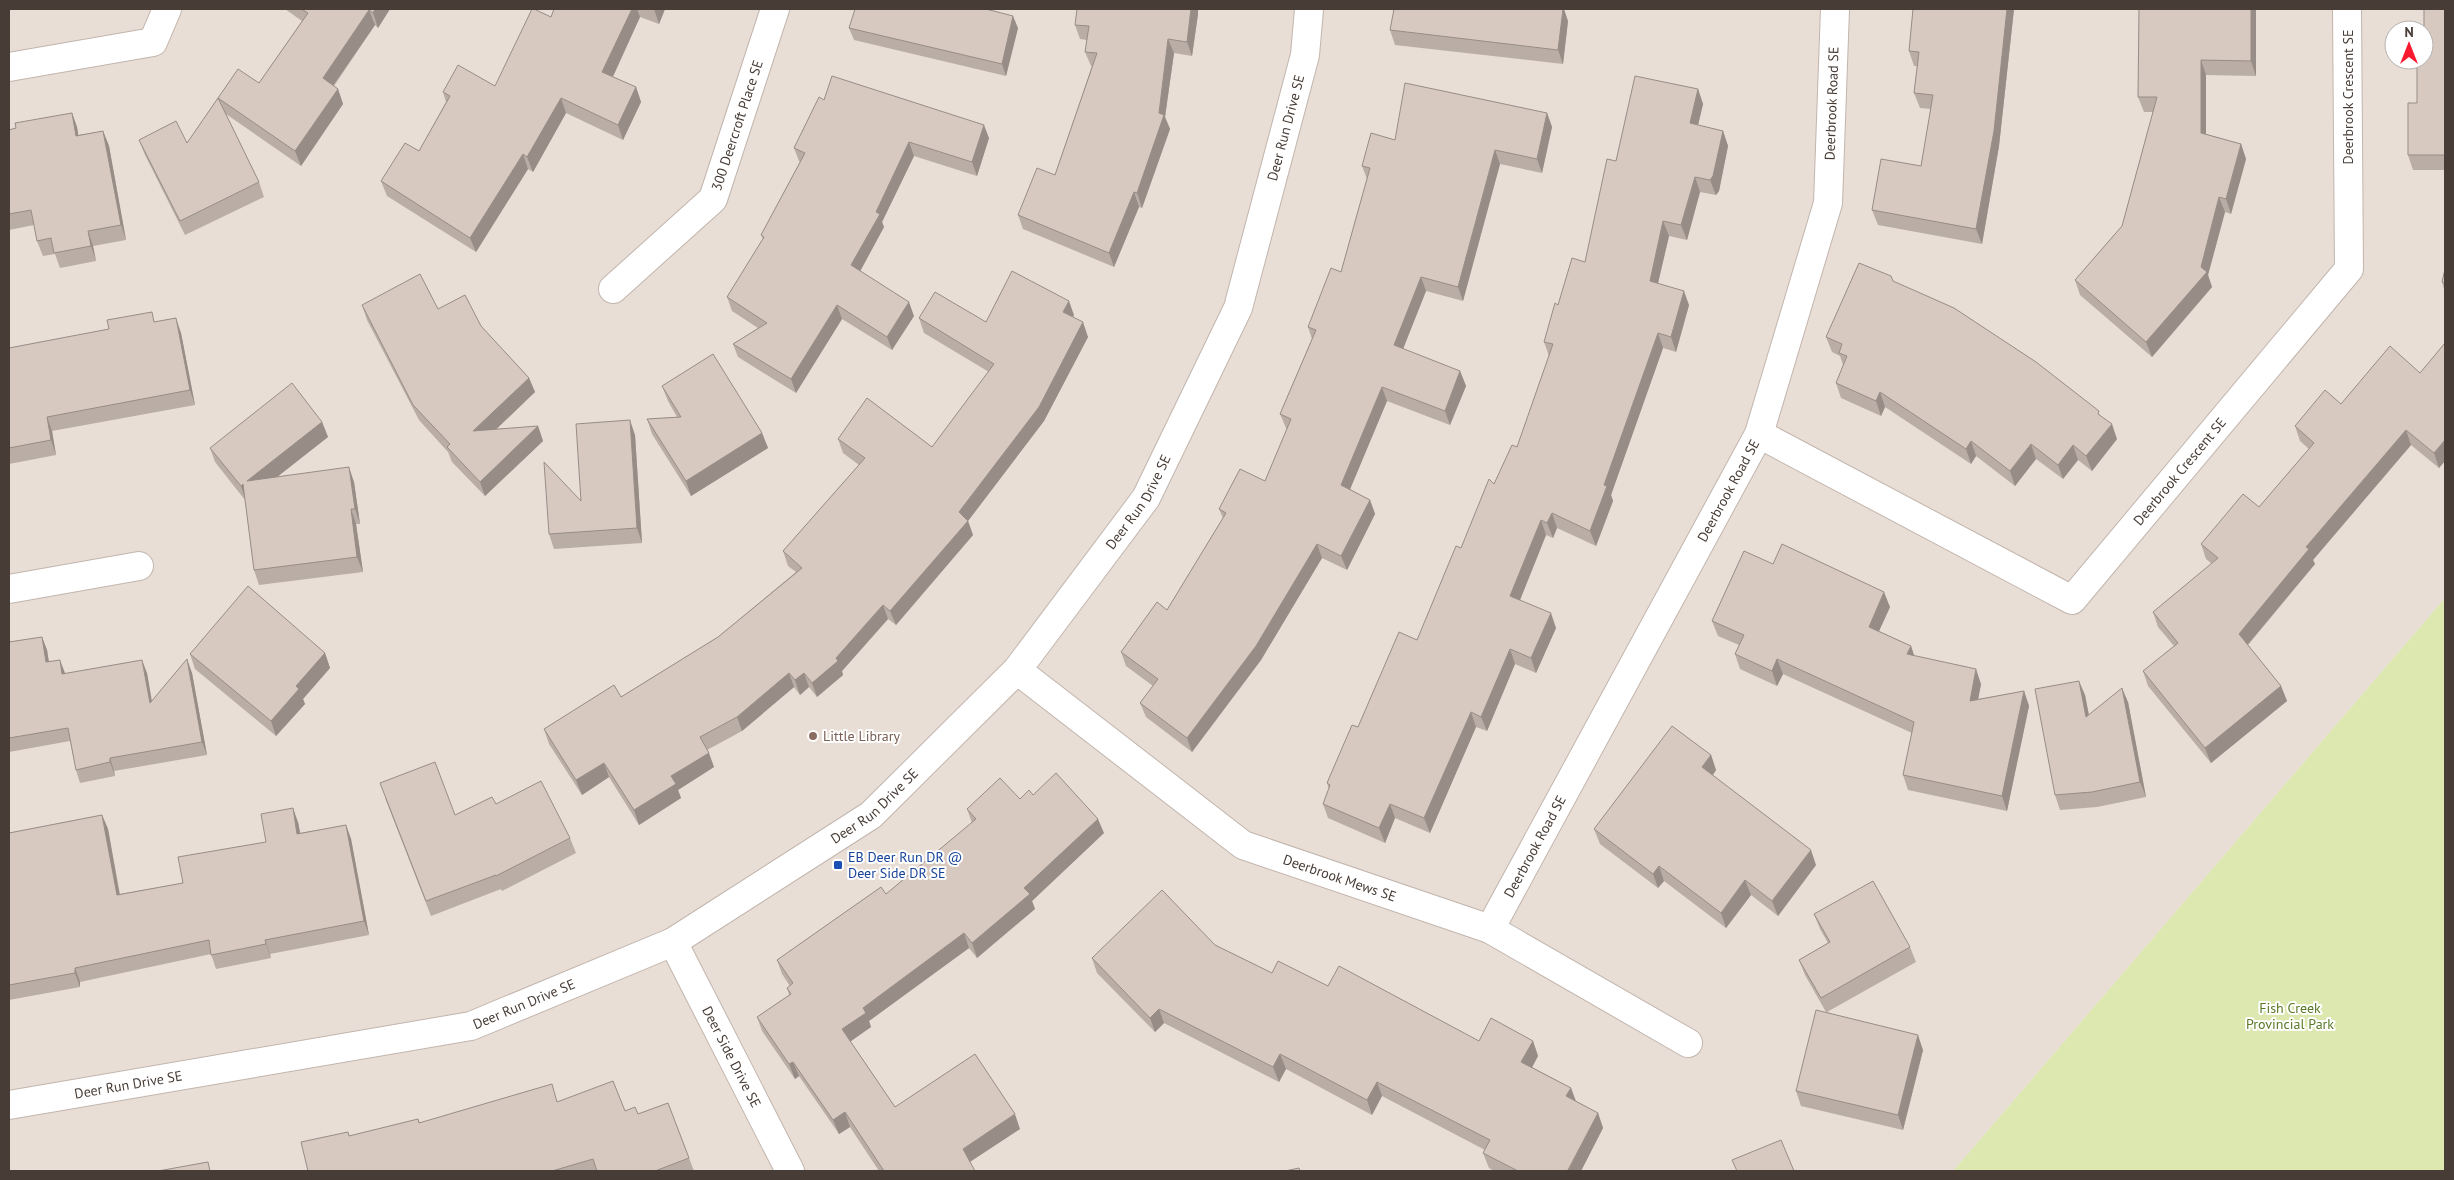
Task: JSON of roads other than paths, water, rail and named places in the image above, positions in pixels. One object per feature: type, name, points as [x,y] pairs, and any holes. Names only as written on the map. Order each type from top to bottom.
[{"type":"street","points":[[9,67],[153,42],[168,9]]},
{"type":"street","name":"300 Deercroft Place SE","points":[[614,289],[713,199],[775,9]]},
{"type":"street","name":"Deer Run Drive SE","points":[[9,1106],[471,1026],[673,942],[871,815],[1017,670],[1146,498],[1238,308],[1304,55],[1309,9]]},
{"type":"street","name":"Deerbrook Road SE","points":[[1490,929],[1759,434],[1828,203],[1835,9]]},
{"type":"street","name":"Deerbrook Crescent SE","points":[[1759,434],[2072,600],[2349,269],[2347,9]]},
{"type":"street","points":[[9,589],[139,566]]},
{"type":"street","name":"Deerbrook Mews SE","points":[[1017,670],[1243,845],[1490,929],[1688,1043]]},
{"type":"street","name":"Deer Side Drive SE","points":[[673,942],[790,1171]]},
{"type":"place","name":"Little Library","points":[[813,736]]},
{"type":"place","name":"EB Deer Run DR @ Deer Side DR SE","points":[[838,865]]},
{"type":"park label","name":"Fish Creek Provincial Park","points":[[2290,1016]]}]
